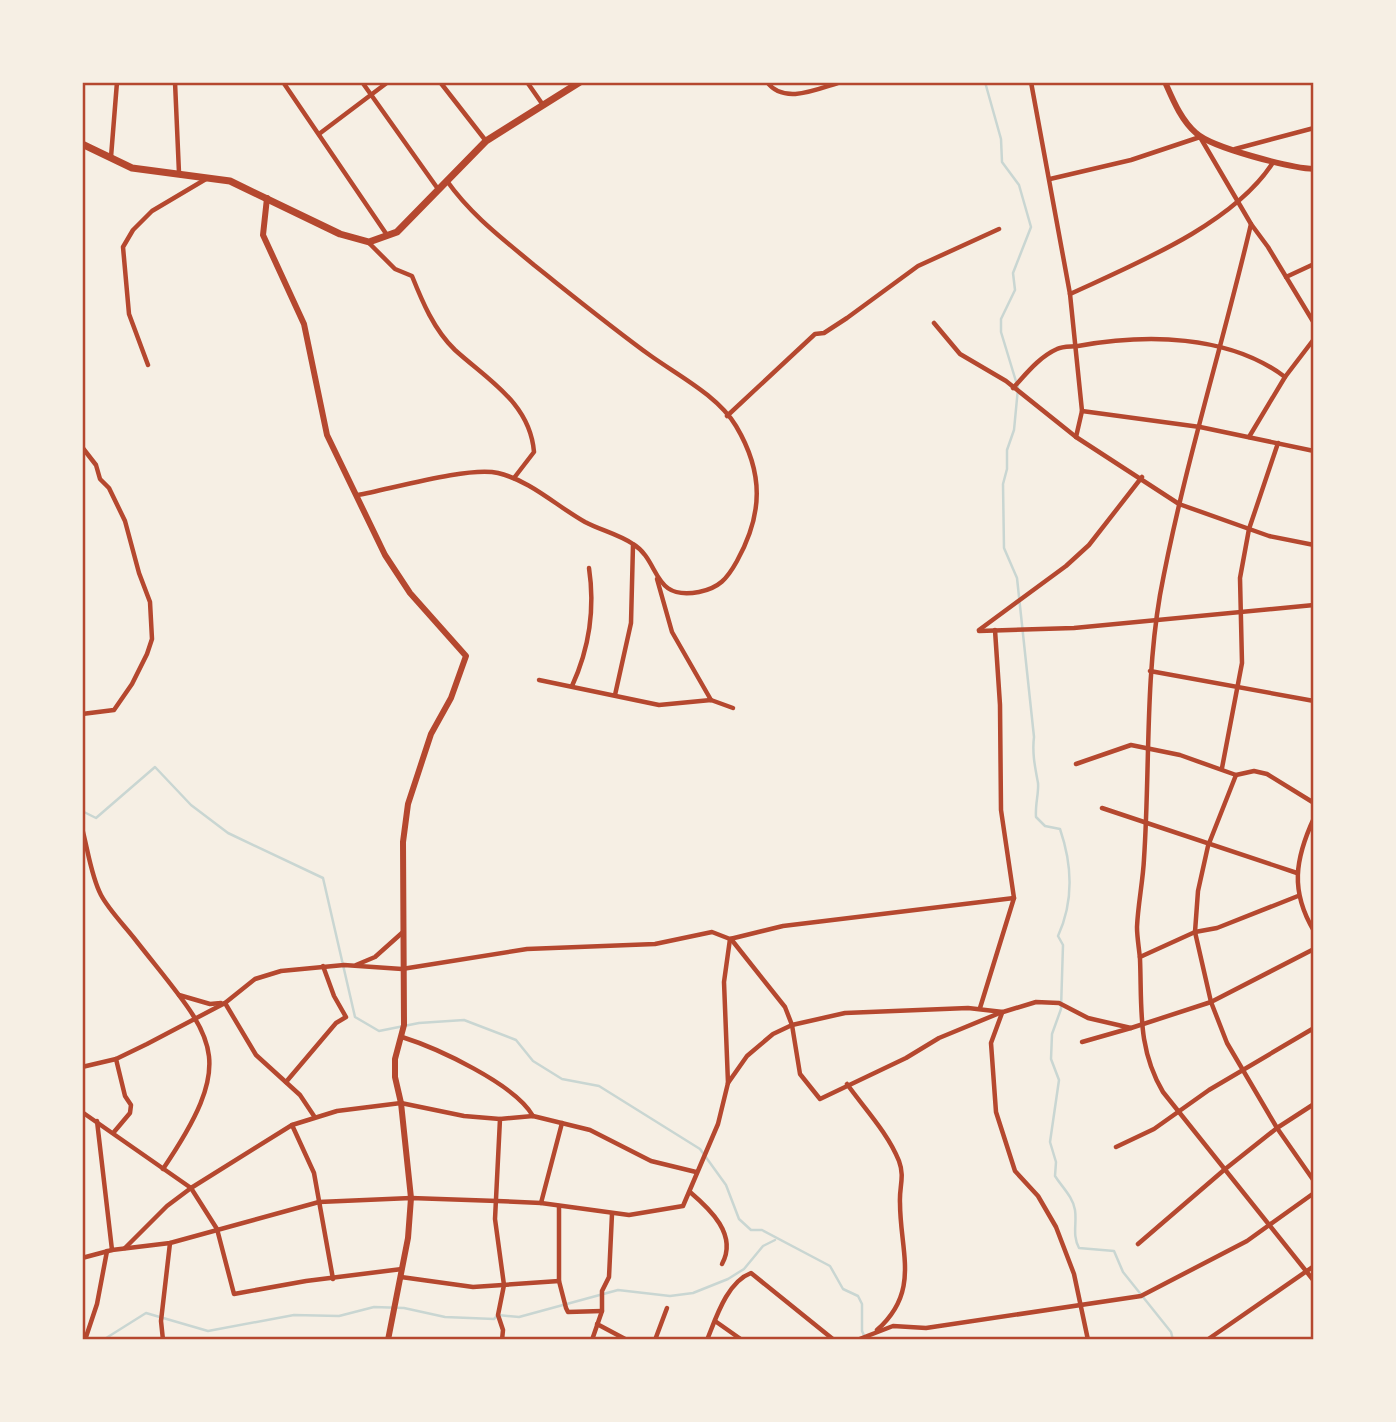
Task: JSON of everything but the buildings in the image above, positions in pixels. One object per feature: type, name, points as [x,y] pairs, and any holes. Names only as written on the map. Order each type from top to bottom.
[{"type":"main road","points":[[82,144],[132,168],[230,181],[340,234],[369,242],[397,233],[486,141],[580,82]]},
{"type":"street","points":[[111,157],[117,82]]},
{"type":"street","points":[[175,82],[179,173]]},
{"type":"street","points":[[283,82],[387,235]]},
{"type":"street","points":[[362,82],[438,189]]},
{"type":"street","points":[[319,134],[388,82]]},
{"type":"street","points":[[440,82],[486,141]]},
{"type":"street","points":[[527,82],[543,105]]},
{"type":"street","points":[[766,82],[774,92],[786,95],[841,82]]},
{"type":"street","points":[[1031,82],[1070,294],[1082,411],[1076,437]]},
{"type":"street","points":[[1165,82],[1183,117],[1200,137],[1237,203],[1314,323]]},
{"type":"street","points":[[1235,149],[1314,128]]},
{"type":"street","points":[[1050,179],[1131,160],[1200,137],[1272,164],[1314,169]]},
{"type":"street","points":[[1070,294],[1123,270],[1237,203],[1272,164]]},
{"type":"street","points":[[148,365],[129,314],[123,247],[133,230],[152,211],[206,178]]},
{"type":"street","points":[[447,181],[459,198],[494,232],[586,307],[708,396],[727,416],[748,449],[755,471],[757,512],[751,534],[728,578],[716,588],[681,595],[667,588],[657,578]]},
{"type":"street","points":[[267,198],[263,235],[304,324],[327,435],[386,555],[410,593],[466,656],[451,698],[431,734],[408,804],[401,886],[405,1016],[403,1034],[395,1059],[411,1198],[391,1338]]},
{"type":"street","points":[[1251,225],[1222,348],[1179,504],[1150,671],[1146,749],[1147,822],[1137,928],[1144,1051],[1149,1068],[1163,1092],[1314,1281]]},
{"type":"street","points":[[727,416],[815,334],[824,333],[918,265],[999,229]]},
{"type":"street","points":[[369,242],[395,269],[412,276],[425,309],[444,337],[525,415],[533,436],[534,452],[514,478]]},
{"type":"street","points":[[1286,276],[1314,264]]},
{"type":"street","points":[[934,323],[960,354],[1013,388],[1076,437],[1142,477],[1179,504],[1249,529],[1314,545]]},
{"type":"street","points":[[1013,388],[1035,363],[1059,348],[1112,339],[1167,340],[1222,348],[1256,359],[1285,377]]},
{"type":"street","points":[[1249,437],[1285,377],[1314,339]]},
{"type":"street","points":[[1082,411],[1200,427],[1314,451]]},
{"type":"street","points":[[1222,768],[1242,663],[1240,578],[1249,529],[1278,443]]},
{"type":"street","points":[[82,447],[96,466],[100,479],[109,488],[125,521],[139,573],[150,601],[152,639],[132,684],[114,710],[82,714]]},
{"type":"street","points":[[358,495],[484,471],[514,478],[586,522],[633,544],[641,550],[657,578],[672,632],[711,700]]},
{"type":"street","points":[[1142,477],[1110,522],[1082,552],[979,631],[1157,621],[1314,605]]},
{"type":"street","points":[[615,695],[631,623],[633,544]]},
{"type":"street","points":[[572,686],[587,644],[591,617],[593,590],[589,568]]},
{"type":"street","points":[[980,1008],[1014,898],[1001,810],[1000,705],[995,631]]},
{"type":"street","points":[[1150,671],[1314,701]]},
{"type":"street","points":[[539,680],[659,705],[711,700],[733,708]]},
{"type":"street","points":[[1076,764],[1130,745],[1180,755],[1236,775],[1254,771],[1267,774],[1314,803]]},
{"type":"street","points":[[1236,775],[1208,846],[1198,891],[1195,932],[1211,1002],[1227,1043],[1277,1128],[1314,1181]]},
{"type":"street","points":[[1102,808],[1208,846],[1297,873]]},
{"type":"street","points":[[1314,818],[1301,846],[1297,873],[1298,896],[1314,931]]},
{"type":"street","points":[[82,828],[101,895],[195,1018],[209,1050],[210,1076],[196,1118],[163,1169]]},
{"type":"street","points":[[1140,957],[1195,932],[1217,928],[1298,896]]},
{"type":"street","points":[[730,939],[783,926],[1014,898]]},
{"type":"street","points":[[355,966],[375,957],[403,932]]},
{"type":"street","points":[[82,1066],[116,1059],[225,1003],[267,974],[344,965],[402,969],[527,949],[655,944],[712,932],[730,939],[785,1007],[792,1025],[800,1073],[820,1099],[906,1058],[939,1038],[1003,1012],[1036,1002],[1059,1003],[1088,1017],[1132,1028]]},
{"type":"street","points":[[728,1083],[724,982],[730,939]]},
{"type":"street","points":[[1082,1042],[1211,1002],[1314,949]]},
{"type":"street","points":[[286,1082],[336,1023],[345,1017],[326,966]]},
{"type":"street","points":[[178,995],[211,1004],[225,1003]]},
{"type":"street","points":[[225,1003],[256,1055],[300,1095],[314,1116]]},
{"type":"street","points":[[82,1258],[124,1248],[170,1243],[319,1202],[411,1198],[497,1200],[629,1215],[676,1209],[683,1206],[702,1156],[708,1150],[728,1083],[747,1056],[773,1034],[792,1025],[845,1013],[980,1008],[1003,1012]]},
{"type":"street","points":[[1003,1012],[991,1044],[996,1112],[1015,1171],[1038,1196],[1056,1227],[1074,1273],[1087,1340]]},
{"type":"street","points":[[1116,1147],[1154,1129],[1209,1090],[1314,1028]]},
{"type":"street","points":[[403,1034],[472,1068],[533,1116]]},
{"type":"street","points":[[114,1132],[130,1114],[131,1105],[125,1096],[116,1059]]},
{"type":"street","points":[[847,1084],[884,1134],[898,1160],[904,1180],[899,1202],[907,1266],[896,1310],[876,1331]]},
{"type":"street","points":[[124,1248],[167,1206],[191,1188],[292,1125],[314,1116],[401,1103],[464,1116],[500,1119],[533,1116],[590,1130],[651,1161],[696,1172]]},
{"type":"street","points":[[1138,1244],[1224,1170],[1277,1128],[1314,1104]]},
{"type":"street","points":[[82,1112],[191,1188],[217,1229],[234,1294],[332,1279],[402,1273],[455,1287],[559,1281]]},
{"type":"street","points":[[500,1119],[496,1241],[505,1285],[498,1315],[503,1330],[502,1340]]},
{"type":"street","points":[[85,1340],[97,1304],[109,1251],[97,1120]]},
{"type":"street","points":[[541,1203],[562,1123]]},
{"type":"street","points":[[292,1125],[314,1173],[332,1279]]},
{"type":"street","points":[[690,1192],[720,1223],[727,1245],[722,1264]]},
{"type":"street","points":[[857,1340],[893,1326],[926,1328],[1154,1292],[1247,1241],[1268,1223],[1314,1193]]},
{"type":"street","points":[[559,1206],[559,1281],[568,1312],[602,1311]]},
{"type":"street","points":[[592,1340],[602,1311],[602,1291],[610,1267],[612,1214]]},
{"type":"street","points":[[163,1340],[161,1321],[170,1243]]},
{"type":"street","points":[[1207,1340],[1314,1266]]},
{"type":"street","points":[[708,1340],[715,1321],[740,1277],[751,1273],[834,1340]]},
{"type":"street","points":[[655,1340],[667,1308]]},
{"type":"street","points":[[715,1321],[741,1340]]},
{"type":"street","points":[[597,1324],[627,1340]]},
{"type":"waterway","points":[[985,82],[1001,139],[1002,162],[1019,185],[1031,227],[1013,273],[1015,290],[1001,319],[1001,332],[1018,388],[1014,430],[1007,450],[1007,469],[1003,484],[1004,548],[1017,578],[1038,783],[1036,817],[1045,826],[1060,829],[1069,869],[1067,909],[1058,936],[1063,945],[1061,1009],[1052,1034],[1051,1059],[1059,1080],[1050,1142],[1056,1162],[1055,1176],[1074,1205],[1079,1248],[1114,1251],[1123,1272],[1171,1332],[1173,1340]]},
{"type":"waterway","points":[[82,811],[96,818],[155,767],[191,805],[228,833],[323,878],[355,1017],[379,1031],[419,1023],[464,1020],[516,1040],[533,1061],[562,1079],[599,1086],[700,1149],[726,1185],[739,1219],[751,1230],[762,1230],[830,1266],[843,1289],[858,1296],[862,1304],[862,1331],[866,1340]]},
{"type":"waterway","points":[[103,1340],[146,1313],[208,1331],[294,1315],[339,1316],[374,1307],[404,1308],[445,1317],[494,1319],[498,1315],[519,1317],[618,1290],[670,1296],[693,1293],[728,1279],[744,1269],[763,1246],[775,1240]]}]
